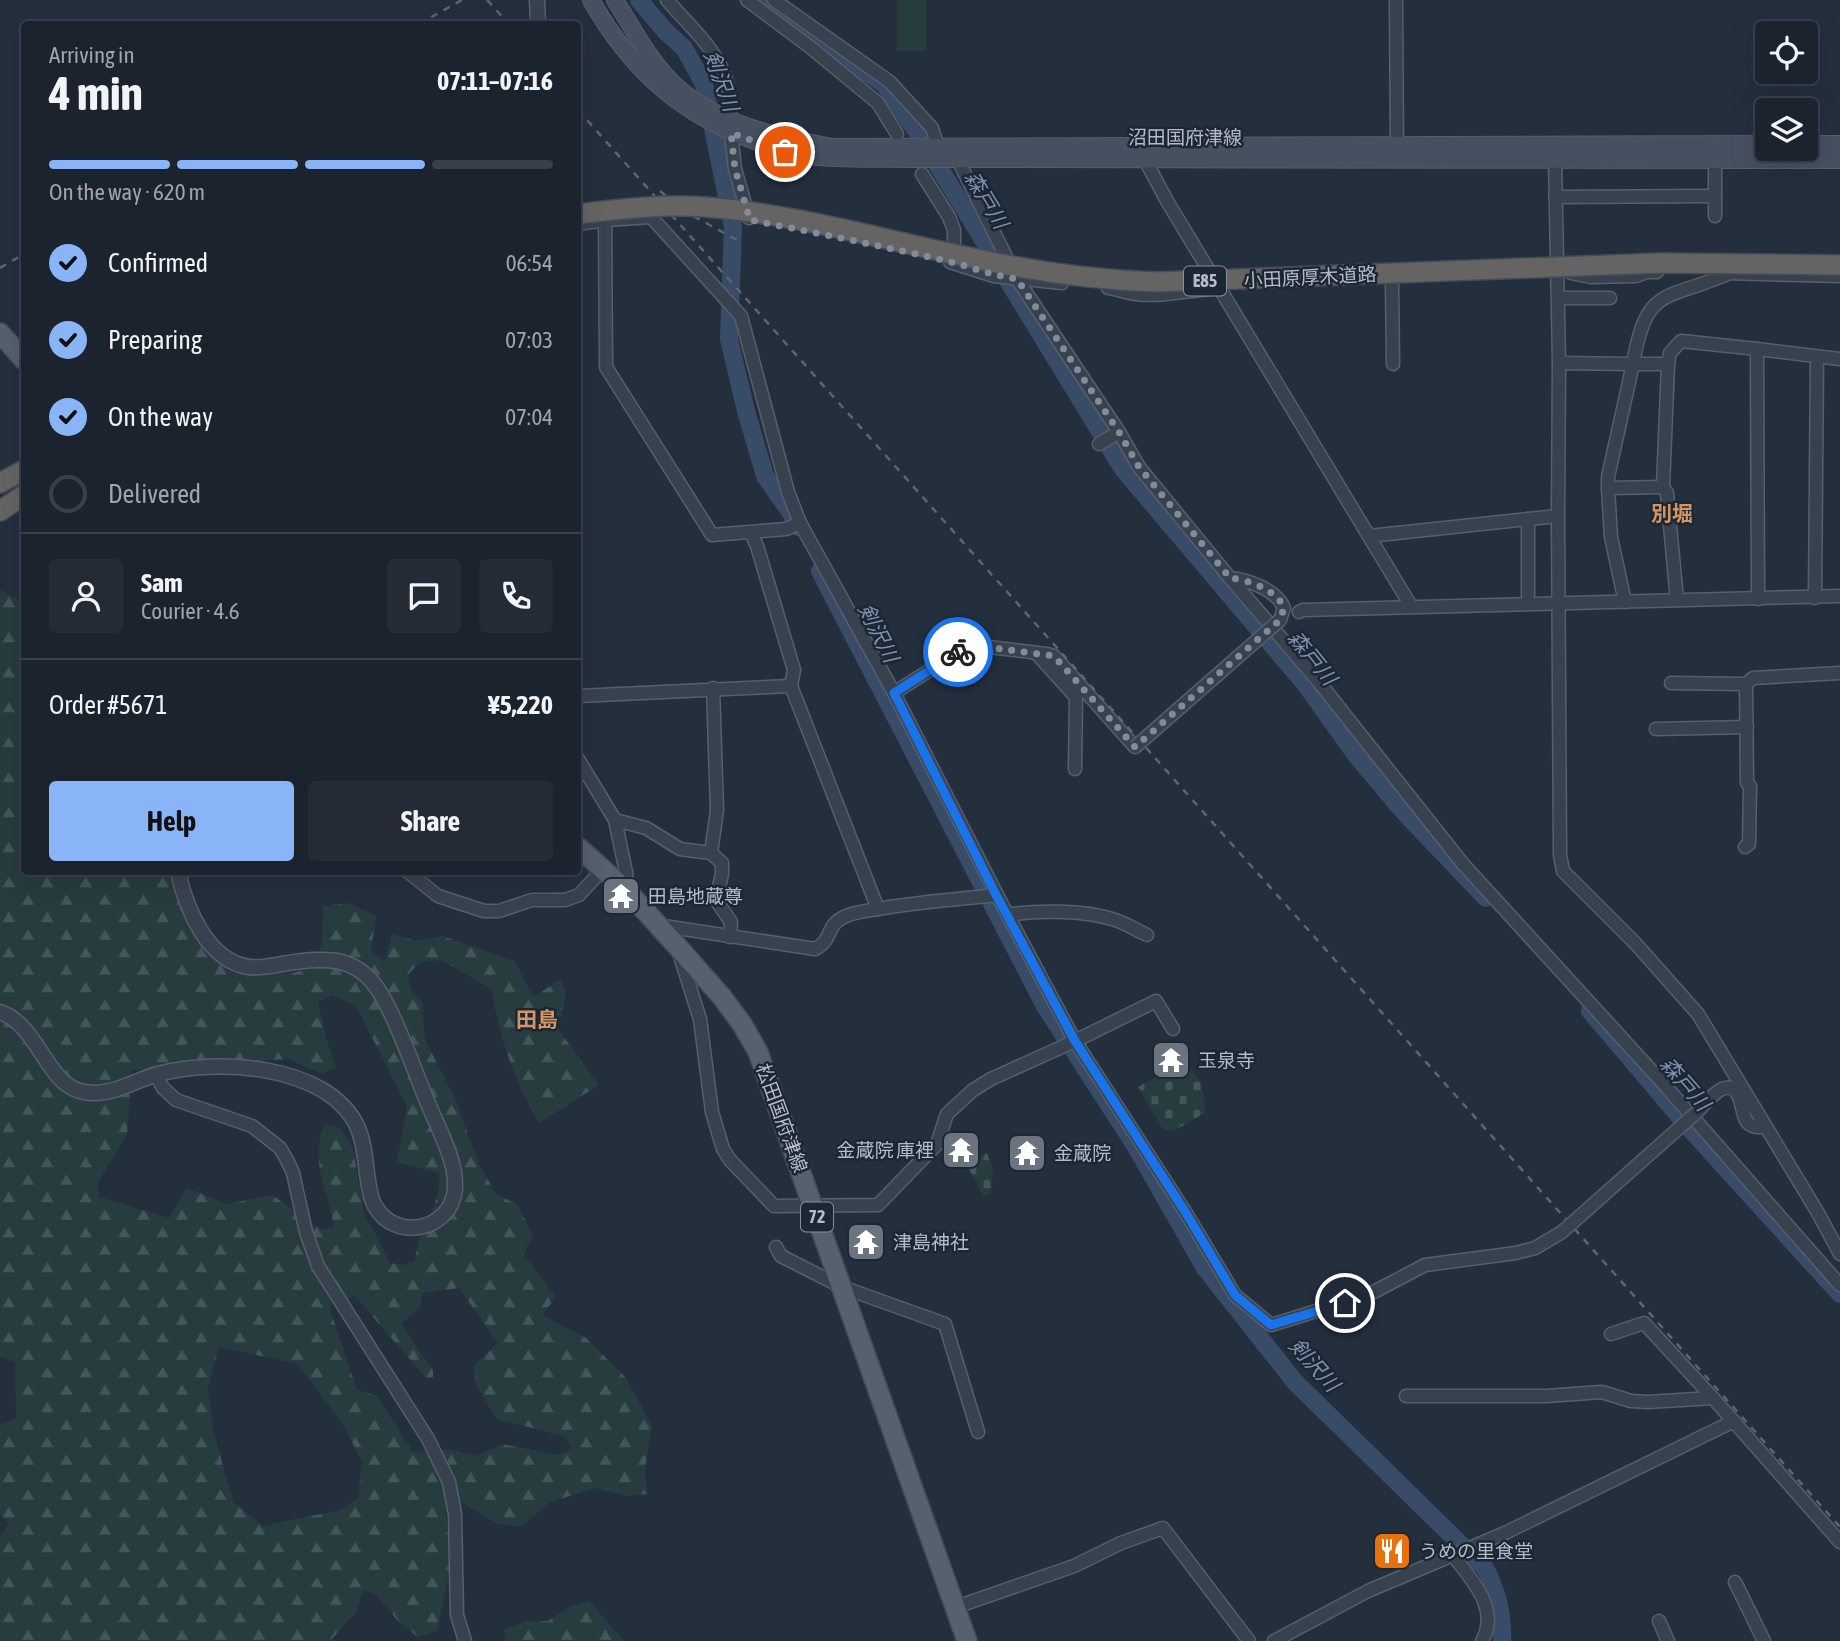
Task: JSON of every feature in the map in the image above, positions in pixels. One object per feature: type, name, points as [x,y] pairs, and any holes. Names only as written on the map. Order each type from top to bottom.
[{"type":"highway","name":"小田原厚木道路","points":[[581,204],[650,196],[755,201],[1055,261],[1147,269],[1223,269],[1525,255],[1840,255]]},
{"type":"highway","name":"小田原厚木道路","points":[[581,214],[651,207],[703,207],[754,212],[1052,273],[1107,280],[1157,282],[1661,263],[1840,265]]},
{"type":"highway","points":[[0,483],[21,472]]},
{"type":"highway","points":[[0,511],[21,497]]},
{"type":"main road","name":"沼田国府津線","points":[[591,0],[607,28],[632,60],[682,106],[785,152],[834,158],[918,160],[948,152],[1397,151],[1555,159],[1840,160]]},
{"type":"main road","name":"沼田国府津線","points":[[615,0],[649,54],[678,88],[722,122]]},
{"type":"main road","name":"沼田国府津線","points":[[948,152],[1144,158],[1755,144]]},
{"type":"main road","points":[[1818,144],[1840,144]]},
{"type":"main road","points":[[0,333],[21,357]]},
{"type":"main road","name":"松田国府津線","points":[[581,850],[628,892],[677,946],[742,1024],[758,1052],[967,1641]]},
{"type":"street","points":[[537,0],[538,21]]},
{"type":"street","points":[[667,0],[710,48],[722,68],[728,88],[722,122],[750,220],[954,263],[994,276],[1123,289],[1132,294],[1181,294],[1219,288],[1577,273],[1591,277],[1636,276],[1647,272],[1840,276]]},
{"type":"street","points":[[747,0],[878,103],[897,134]]},
{"type":"street","points":[[774,0],[890,82],[932,128],[948,152],[1017,279],[1119,432],[1139,467],[1318,681],[1463,864],[1661,1081],[1840,1285]]},
{"type":"street","points":[[1396,0],[1397,151]]},
{"type":"street","points":[[1144,158],[1219,288],[1411,606]]},
{"type":"street","points":[[1555,159],[1559,274],[1560,855],[1563,871],[1635,943],[1698,1014],[1840,1254]]},
{"type":"street","points":[[1715,159],[1715,216]]},
{"type":"street","points":[[918,160],[954,230],[954,263]]},
{"type":"street","points":[[1555,197],[1715,196]]},
{"type":"street","points":[[581,224],[651,217],[741,316],[788,492],[794,526],[894,693],[996,895],[1075,1041],[1186,1213],[1235,1295],[1271,1325],[1368,1296],[1425,1265],[1535,1248],[1562,1232],[1722,1089],[1732,1088],[1737,1092],[1746,1121],[1752,1126],[1766,1127]]},
{"type":"street","points":[[605,220],[606,367],[712,535],[751,533],[794,526]]},
{"type":"street","points":[[1625,602],[1611,537],[1608,477],[1639,334],[1651,307],[1671,295],[1730,273]]},
{"type":"street","points":[[1392,282],[1393,364]]},
{"type":"street","points":[[1559,298],[1610,298]]},
{"type":"street","points":[[1677,600],[1667,493],[1663,486],[1670,353],[1681,341],[1840,359]]},
{"type":"street","points":[[1757,349],[1758,598]]},
{"type":"street","points":[[1815,598],[1817,357]]},
{"type":"street","points":[[1559,363],[1668,364]]},
{"type":"street","points":[[1099,443],[1119,432]]},
{"type":"street","points":[[1608,488],[1663,486]]},
{"type":"street","points":[[1368,536],[1558,516]]},
{"type":"street","points":[[1528,519],[1528,604]]},
{"type":"street","points":[[751,533],[794,670],[791,686],[878,909]]},
{"type":"street","points":[[894,693],[972,645],[1054,656],[1135,747],[1280,620],[1284,608],[1278,598],[1249,582],[1230,578]]},
{"type":"street","points":[[1299,612],[1411,606],[1840,596]]},
{"type":"street","points":[[1036,653],[1076,697],[1075,769]]},
{"type":"street","points":[[1671,684],[1746,684],[1754,678],[1840,673]]},
{"type":"street","points":[[1745,847],[1749,844],[1750,823],[1746,684]]},
{"type":"street","points":[[581,696],[791,686]]},
{"type":"street","points":[[711,853],[717,810],[713,688]]},
{"type":"street","points":[[1656,729],[1747,727]]},
{"type":"street","points":[[581,765],[615,821],[628,892]]},
{"type":"street","points":[[615,821],[646,828],[680,849],[711,853],[722,863],[716,900],[731,922],[730,937]]},
{"type":"street","points":[[412,875],[438,896],[484,911],[499,911],[531,900],[565,900],[579,895],[603,869]]},
{"type":"street","points":[[0,1012],[23,1026],[62,1080],[79,1091],[107,1092],[156,1075],[208,1066],[280,1074],[311,1083],[344,1107],[360,1135],[375,1207],[387,1219],[403,1227],[423,1227],[438,1220],[450,1207],[455,1190],[453,1167],[383,999],[365,972],[345,962],[312,960],[249,967],[233,962],[220,955],[198,925],[185,898],[179,875]]},
{"type":"street","points":[[656,925],[815,949],[825,944],[833,926],[841,918],[923,902],[996,895]]},
{"type":"street","points":[[1007,915],[1080,913],[1112,918],[1147,935]]},
{"type":"street","points":[[677,946],[700,1019],[712,1112],[723,1149],[730,1160],[774,1206],[878,1205],[937,1144],[947,1114],[991,1079],[1156,1000],[1173,1029]]},
{"type":"street","points":[[156,1075],[163,1088],[176,1100],[252,1125],[280,1148],[287,1160],[293,1173],[306,1232],[318,1266],[428,1439],[449,1482],[455,1514],[457,1615],[465,1641]]},
{"type":"street","points":[[776,1247],[782,1256],[842,1287],[945,1324],[978,1432]]},
{"type":"street","points":[[1611,1334],[1644,1323],[1840,1542]]},
{"type":"street","points":[[1406,1395],[1546,1395],[1602,1392],[1631,1401],[1648,1402],[1713,1398]]},
{"type":"street","points":[[1274,1641],[1368,1591],[1460,1552],[1734,1421]]},
{"type":"street","points":[[956,1607],[1074,1566],[1121,1543],[1163,1528],[1249,1641]]},
{"type":"street","points":[[1460,1552],[1483,1594],[1489,1624],[1482,1641]]},
{"type":"street","points":[[1735,1582],[1764,1641]]},
{"type":"street","points":[[1659,1621],[1668,1641]]},
{"type":"green space","points":[[897,0],[926,0],[926,51],[897,51]]},
{"type":"green space","points":[[0,590],[21,600],[21,875],[173,875],[185,921],[228,971],[292,973],[315,967],[322,943],[323,906],[348,903],[376,916],[371,951],[385,961],[392,934],[417,941],[442,936],[515,961],[533,997],[561,979],[566,995],[558,1029],[599,1085],[539,1123],[509,1058],[492,989],[441,960],[420,962],[408,975],[411,990],[422,1002],[425,1040],[455,1098],[479,1165],[497,1195],[517,1204],[533,1235],[523,1254],[556,1297],[542,1315],[586,1338],[626,1378],[652,1426],[645,1469],[647,1494],[626,1496],[596,1488],[550,1502],[521,1527],[496,1523],[463,1503],[446,1512],[450,1568],[437,1631],[418,1637],[398,1621],[377,1595],[363,1590],[356,1612],[330,1641],[0,1641],[0,1542],[8,1524],[0,1513],[0,1424],[16,1418],[15,1362],[0,1357]],"holes":[[[332,995],[356,1006],[407,1106],[397,1162],[439,1173],[438,1195],[419,1241],[414,1261],[404,1265],[390,1263],[365,1218],[353,1149],[340,1128],[325,1124],[320,1137],[319,1163],[334,1227],[322,1230],[272,1195],[227,1204],[187,1188],[169,1218],[99,1197],[97,1184],[127,1134],[132,1070],[288,1059],[322,1074],[336,1067],[318,1002]],[[459,1288],[498,1343],[474,1366],[476,1385],[497,1419],[564,1436],[572,1448],[559,1455],[502,1444],[478,1456],[449,1449],[413,1452],[377,1396],[357,1390],[329,1306],[355,1296],[426,1378],[433,1378],[433,1370],[401,1324],[420,1307],[423,1293]],[[219,1347],[298,1364],[344,1426],[362,1462],[358,1498],[341,1510],[262,1526],[234,1502],[212,1423],[208,1387]]]},
{"type":"green space","points":[[1184,1061],[1201,1082],[1206,1112],[1172,1132],[1162,1128],[1138,1087]]},
{"type":"green space","points":[[987,1153],[993,1169],[991,1194],[984,1196],[967,1166]]},
{"type":"green space","points":[[589,1601],[624,1641],[505,1641],[505,1629],[527,1621],[548,1621],[569,1607]]},
{"type":"waterway","name":"剣沢川","points":[[639,0],[666,32],[684,48],[704,84],[733,227],[729,339],[765,476],[798,527]]},
{"type":"waterway","name":"森戸川","points":[[760,0],[884,84],[918,133],[1123,469],[1306,685],[1356,755],[1402,810],[1486,898]]},
{"type":"waterway","name":"剣沢川","points":[[820,571],[1045,1006],[1135,1145],[1205,1268],[1295,1382],[1485,1568],[1499,1603],[1502,1641]]},
{"type":"waterway","name":"森戸川","points":[[1590,1011],[1691,1130],[1840,1294]]},
{"type":"railway","points":[[424,21],[462,0]]},
{"type":"railway","points":[[487,0],[506,21]]},
{"type":"railway","points":[[581,113],[1840,1527]]},
{"type":"railway","points":[[660,191],[686,212],[737,240]]},
{"type":"railway","points":[[0,268],[21,256]]},
{"type":"way so far","points":[[785,152],[731,133],[735,169],[750,220],[830,235],[954,263],[994,276],[1017,279],[1119,432],[1139,467],[1230,578],[1242,579],[1275,596],[1284,608],[1280,620],[1135,747],[1054,656],[972,645],[958,652]]},
{"type":"place","name":"田島地蔵尊","points":[[621,896]]},
{"type":"place","name":"玉泉寺","points":[[1171,1060]]},
{"type":"place","name":"金蔵院 庫裡","points":[[961,1150]]},
{"type":"place","name":"金蔵院","points":[[1027,1153]]},
{"type":"place","name":"津島神社","points":[[866,1242]]},
{"type":"place","name":"うめの里食堂","points":[[1392,1551]]},
{"type":"district","name":"別堀","points":[[1672,514]]},
{"type":"district","name":"田島","points":[[537,1020]]},
{"type":"route","points":[[958,652],[894,693],[996,895],[1075,1041],[1186,1213],[1235,1295],[1271,1325],[1345,1303]]}]
